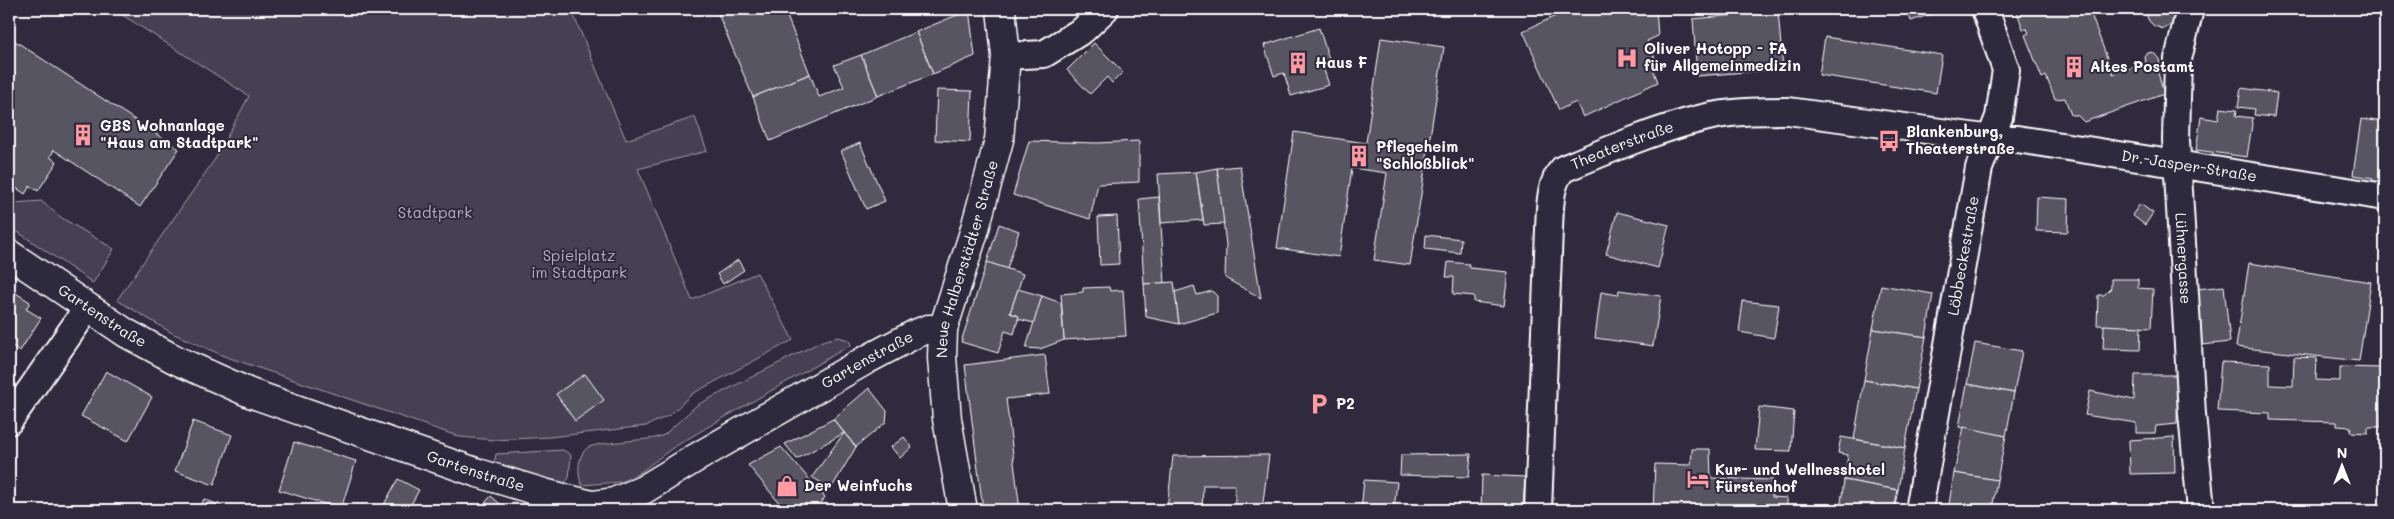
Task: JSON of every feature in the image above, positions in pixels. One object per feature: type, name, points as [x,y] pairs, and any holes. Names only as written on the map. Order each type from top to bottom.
[{"type":"main road","name":"Neue Halberstädter Straße","points":[[963,510],[946,418],[942,358],[943,329],[994,165],[999,140],[1006,56],[1002,9]]},
{"type":"main road","name":"Gartenstraße","points":[[9,254],[126,333],[176,360],[250,393],[508,482],[592,508],[614,502],[643,490],[694,458],[915,334],[928,329],[943,329]]},
{"type":"street","points":[[1006,56],[1044,54],[1083,30],[1105,9]]},
{"type":"street","name":"Löbbeckestraße","points":[[1919,510],[1979,168],[1992,139],[1999,116],[2006,70],[1985,9]]},
{"type":"street","name":"Lühnergasse","points":[[2190,9],[2178,59],[2178,164],[2192,414],[2201,510]]},
{"type":"street","name":"Theaterstraße","points":[[1538,510],[1550,213],[1554,184],[1557,175],[1563,169],[1680,125],[1712,116],[1740,112],[1814,113],[1992,139]]},
{"type":"street","name":"Dr.-Jasper-Straße","points":[[1992,139],[2017,139],[2385,197]]},
{"type":"street","points":[[9,421],[88,307]]},
{"type":"green space","name":"Stadtpark","points":[[113,9],[571,9],[626,140],[695,117],[707,151],[638,169],[692,300],[757,273],[793,340],[692,394],[670,415],[646,426],[550,437],[495,440],[460,437],[224,356],[172,333],[117,300],[215,159],[249,96]]},
{"type":"green space","points":[[9,199],[14,203],[41,201],[62,218],[114,249],[93,283],[9,226]]},
{"type":"green space","points":[[838,337],[849,340],[851,345],[671,449],[638,474],[621,482],[582,485],[579,476],[579,464],[582,454],[589,447],[655,438],[664,435],[697,405],[822,341]]},
{"type":"green space","points":[[563,450],[571,455],[569,478],[564,484],[494,464],[496,454]]},
{"type":"building","points":[[716,9],[784,9],[810,74],[753,97]]},
{"type":"building","points":[[1571,9],[1656,9],[1658,36],[1647,41],[1659,67],[1653,69],[1658,82],[1583,117],[1576,102],[1559,110],[1523,31]]},
{"type":"building","points":[[1907,9],[1946,9],[1911,21]]},
{"type":"building","name":"Altes Postamt","points":[[2016,9],[2089,9],[2113,74],[2146,63],[2145,57],[2148,53],[2153,52],[2159,59],[2160,65],[2157,69],[2164,94],[2084,122],[2077,115],[2071,115],[2065,98],[2055,99],[2046,76],[2042,78],[2025,35],[2029,33],[2027,29],[2023,29]]},
{"type":"building","name":"Altes Postamt","points":[[2144,9],[2176,9],[2178,13],[2174,23],[2164,29],[2154,26],[2149,21]]},
{"type":"building","points":[[969,10],[975,56],[933,74],[916,32]]},
{"type":"building","points":[[1778,11],[1783,69],[1697,76],[1693,19]]},
{"type":"building","name":"Haus F","points":[[1319,28],[1330,62],[1322,64],[1329,85],[1291,96],[1284,73],[1274,76],[1264,45]]},
{"type":"building","points":[[916,32],[933,74],[878,96],[861,55]]},
{"type":"building","name":"GBS Wohnanlage \"Haus am Stadtpark\"","points":[[9,37],[179,149],[140,207],[54,150],[50,157],[57,162],[38,191],[30,186],[25,194],[9,183]]},
{"type":"building","points":[[1825,37],[1942,55],[1936,93],[1819,75]]},
{"type":"building","name":"Pflegeheim \"Schloßblick\"","points":[[1381,38],[1444,47],[1410,265],[1374,260],[1387,173],[1352,168],[1339,257],[1277,248],[1294,132],[1366,143]]},
{"type":"building","points":[[1094,43],[1123,72],[1112,83],[1107,77],[1090,94],[1067,70]]},
{"type":"building","points":[[861,55],[878,96],[770,141],[753,97],[810,74],[819,97],[844,87],[834,65]]},
{"type":"building","points":[[2241,88],[2277,93],[2274,117],[2254,115],[2255,109],[2238,107]]},
{"type":"building","points":[[937,90],[972,91],[970,142],[935,140]]},
{"type":"building","points":[[2220,108],[2237,110],[2236,116],[2253,118],[2247,157],[2196,150],[2201,117],[2218,120]]},
{"type":"building","points":[[2361,119],[2385,122],[2385,185],[2372,183],[2373,178],[2353,175]]},
{"type":"building","points":[[1029,141],[1097,143],[1139,141],[1139,182],[1098,184],[1090,219],[1013,195]]},
{"type":"building","points":[[860,143],[885,201],[866,209],[841,151]]},
{"type":"building","points":[[1240,166],[1261,298],[1225,278],[1226,245],[1217,168]]},
{"type":"building","points":[[1217,168],[1224,224],[1204,225],[1196,172]]},
{"type":"building","points":[[1196,172],[1203,220],[1161,223],[1158,174]]},
{"type":"building","points":[[1159,197],[1165,283],[1144,284],[1139,199]]},
{"type":"building","points":[[2037,197],[2069,199],[2068,232],[2036,231]]},
{"type":"building","points":[[2140,204],[2153,213],[2145,225],[2132,215]]},
{"type":"building","points":[[1617,212],[1669,225],[1658,268],[1606,254]]},
{"type":"building","points":[[1117,216],[1119,264],[1100,265],[1098,217]]},
{"type":"building","points":[[999,224],[1019,231],[1007,269],[987,262]]},
{"type":"building","points":[[1426,235],[1461,239],[1460,253],[1425,249]]},
{"type":"building","points":[[738,260],[744,270],[723,284],[717,274]]},
{"type":"building","points":[[987,262],[1023,274],[1010,313],[1019,316],[1014,334],[1005,331],[998,353],[961,342]]},
{"type":"building","points":[[1448,262],[1469,264],[1470,268],[1508,272],[1504,306],[1474,302],[1474,296],[1453,294],[1454,277],[1446,277]]},
{"type":"building","points":[[2249,263],[2371,282],[2359,361],[2236,347]]},
{"type":"building","points":[[2111,279],[2138,279],[2138,288],[2153,289],[2151,328],[2097,325],[2098,295],[2104,295],[2111,288]]},
{"type":"building","points":[[1174,282],[1179,324],[1146,317],[1144,284]]},
{"type":"building","points":[[1881,285],[1933,294],[1926,337],[1873,329]]},
{"type":"building","points":[[1194,286],[1197,295],[1212,291],[1217,296],[1217,313],[1179,324],[1175,292]]},
{"type":"building","points":[[2224,286],[2230,342],[2202,345],[2197,289]]},
{"type":"building","points":[[1109,287],[1110,291],[1123,290],[1126,336],[1064,340],[1061,294],[1083,292],[1083,288]]},
{"type":"building","points":[[1018,289],[1042,296],[1034,323],[1018,319],[1019,316],[1010,313]]},
{"type":"building","points":[[11,290],[30,302],[26,309],[41,318],[20,351],[9,344],[9,293]]},
{"type":"building","points":[[1619,290],[1661,296],[1653,346],[1595,338],[1601,292],[1618,295]]},
{"type":"building","points":[[1042,296],[1061,303],[1064,340],[1040,349],[1026,348]]},
{"type":"building","points":[[1743,301],[1779,305],[1774,338],[1739,332]]},
{"type":"building","points":[[2104,325],[2141,327],[2140,350],[2103,349]]},
{"type":"building","points":[[1873,329],[1926,337],[1916,389],[1864,380]]},
{"type":"building","points":[[1975,343],[2022,351],[2014,393],[1967,384]]},
{"type":"building","points":[[1045,355],[1050,394],[1006,399],[1020,510],[983,510],[965,365]]},
{"type":"building","points":[[2294,357],[2317,358],[2316,380],[2340,381],[2340,367],[2383,368],[2381,427],[2368,427],[2368,433],[2350,432],[2351,427],[2337,426],[2337,422],[2270,420],[2270,413],[2217,411],[2221,362],[2270,364],[2270,385],[2293,386]]},
{"type":"building","points":[[106,371],[152,397],[128,441],[81,416]]},
{"type":"building","points":[[585,374],[604,400],[575,421],[556,394]]},
{"type":"building","points":[[2135,375],[2178,375],[2177,424],[2156,426],[2155,433],[2136,433],[2136,423],[2085,415],[2090,391],[2134,400]]},
{"type":"building","points":[[1864,380],[1916,389],[1905,448],[1854,439]]},
{"type":"building","points":[[1967,384],[2014,393],[2006,436],[1959,427]]},
{"type":"building","points":[[869,388],[887,411],[886,422],[856,447],[833,419]]},
{"type":"building","points":[[1759,407],[1794,411],[1791,451],[1755,450]]},
{"type":"building","points":[[833,419],[844,433],[797,459],[785,444]]},
{"type":"building","points":[[193,421],[232,435],[214,485],[175,471]]},
{"type":"building","points":[[1964,427],[2006,436],[1997,480],[1954,473]]},
{"type":"building","points":[[844,433],[856,447],[831,489],[812,477]]},
{"type":"building","points":[[904,437],[912,447],[900,458],[891,447]]},
{"type":"building","points":[[1841,437],[1905,448],[1898,490],[1844,480],[1848,455],[1838,453]]},
{"type":"building","points":[[2174,437],[2175,473],[2130,474],[2129,440]]},
{"type":"building","points":[[294,442],[356,461],[341,509],[279,490]]},
{"type":"building","points":[[781,447],[825,497],[817,510],[785,510],[748,465]]},
{"type":"building","name":"Kur- und Wellnesshotel Fürstenhof","points":[[1692,449],[1710,449],[1711,478],[1773,480],[1772,497],[1787,498],[1787,510],[1653,510],[1655,464],[1691,465]]},
{"type":"building","points":[[1471,454],[1469,477],[1400,475],[1401,455]]},
{"type":"building","points":[[1269,455],[1262,510],[1235,508],[1235,485],[1203,485],[1202,510],[1167,510],[1173,456]]},
{"type":"building","points":[[1954,473],[1997,480],[1992,510],[1948,510]]},
{"type":"building","points":[[1482,475],[1525,477],[1523,510],[1481,510]]},
{"type":"building","points":[[398,479],[419,490],[408,510],[381,510]]},
{"type":"building","points":[[1364,480],[1397,482],[1394,510],[1361,510]]},
{"type":"building","points":[[1844,480],[1898,490],[1894,510],[1840,510]]},
{"type":"building","points":[[491,496],[507,510],[479,510]]},
{"type":"building","points":[[204,499],[226,508],[225,510],[199,510]]},
{"type":"place","name":"Oliver Hotopp - FA für Allgemeinmedizin","points":[[1627,58]]},
{"type":"place","name":"Haus F","points":[[1298,63]]},
{"type":"place","name":"Altes Postamt","points":[[2074,67]]},
{"type":"place","name":"GBS Wohnanlage \"Haus am Stadtpark\"","points":[[83,135]]},
{"type":"place","name":"Blankenburg, Theaterstraße","points":[[1889,141]]},
{"type":"place","name":"Pflegeheim \"Schloßblick\"","points":[[1359,156]]},
{"type":"place","name":"P2","points":[[1319,404]]},
{"type":"place","name":"Kur- und Wellnesshotel Fürstenhof","points":[[1698,479]]},
{"type":"place","name":"Der Weinfuchs","points":[[787,486]]},
{"type":"park label","name":"Spielplatz im Stadtpark","points":[[579,264]]}]
